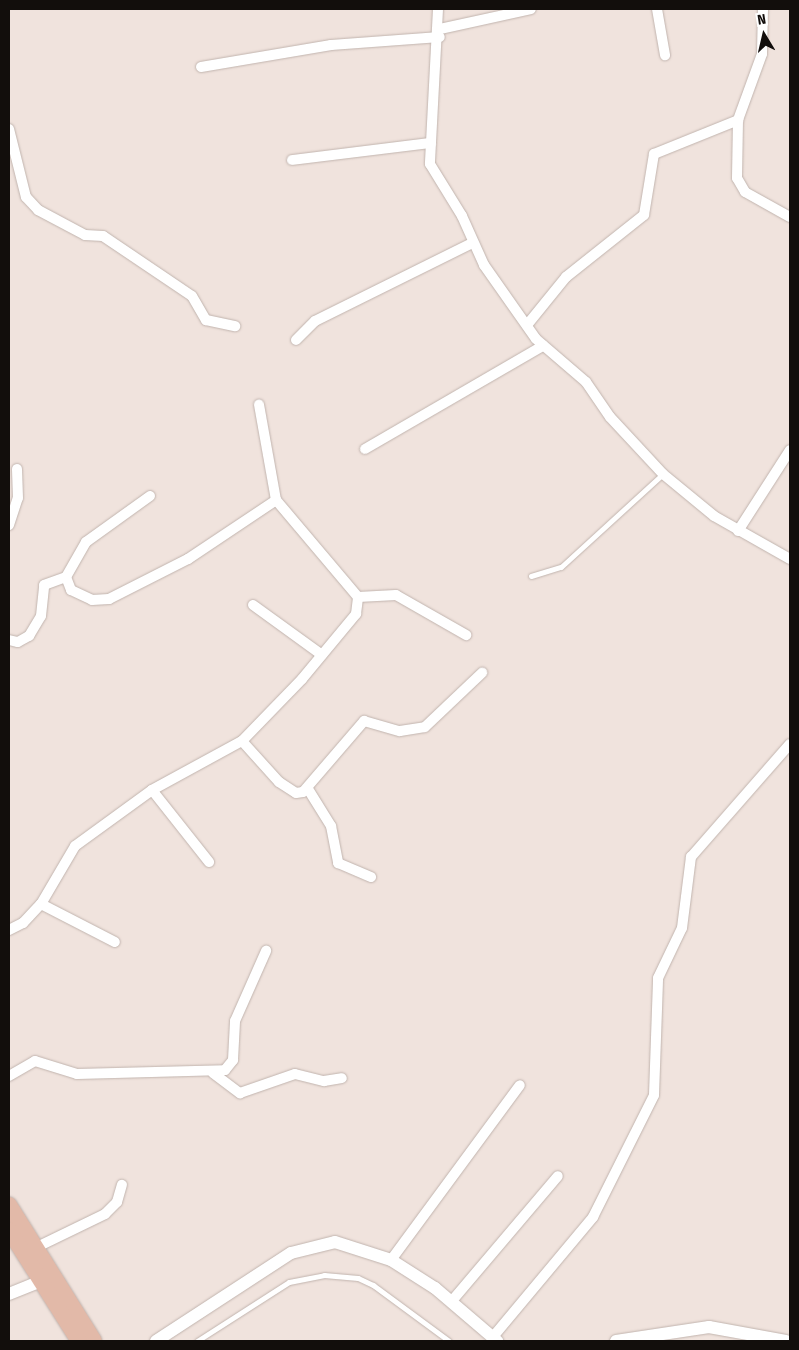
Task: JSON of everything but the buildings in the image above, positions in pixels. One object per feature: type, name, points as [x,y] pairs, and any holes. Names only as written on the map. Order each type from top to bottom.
[{"type":"main road","points":[[9,1205],[94,1341]]},
{"type":"main road","points":[[9,1230],[79,1341]]},
{"type":"street","points":[[438,9],[440,33],[431,143],[432,172],[462,216],[472,243],[543,346],[586,382],[610,417],[663,474],[738,531],[790,559]]},
{"type":"street","points":[[201,66],[331,45],[440,33],[531,9]]},
{"type":"street","points":[[657,9],[665,55]]},
{"type":"street","points":[[762,9],[762,54],[738,120],[740,187],[790,217]]},
{"type":"street","points":[[527,325],[566,277],[644,215],[654,154],[738,120]]},
{"type":"street","points":[[9,129],[26,197],[38,210],[85,235],[103,236],[192,296],[206,320],[235,326]]},
{"type":"street","points":[[292,160],[380,145],[431,143]]},
{"type":"street","points":[[296,340],[315,321],[472,243]]},
{"type":"street","points":[[365,449],[543,346]]},
{"type":"street","points":[[9,930],[23,923],[41,904],[75,846],[152,790],[242,741],[322,655],[356,614],[358,598],[276,500],[259,405]]},
{"type":"street","points":[[738,531],[790,450]]},
{"type":"street","points":[[9,525],[18,498],[17,469]]},
{"type":"street","points":[[9,640],[18,642],[29,636],[41,616],[44,585],[66,577],[91,536],[150,496]]},
{"type":"street","points":[[66,577],[71,590],[92,600],[109,599],[188,559],[276,500]]},
{"type":"street","points":[[358,598],[396,595],[466,635]]},
{"type":"street","points":[[253,605],[322,655]]},
{"type":"street","points":[[242,741],[288,789],[296,793],[308,789],[364,721],[400,731],[425,727],[482,673]]},
{"type":"street","points":[[156,1341],[308,1245],[335,1242],[391,1260],[435,1288],[495,1340],[593,1217],[654,1095],[658,978],[682,928],[691,857],[790,744]]},
{"type":"street","points":[[308,789],[330,826],[338,863],[372,877]]},
{"type":"street","points":[[152,790],[210,862]]},
{"type":"street","points":[[41,904],[115,942]]},
{"type":"street","points":[[9,1076],[34,1062],[78,1074],[213,1073],[231,1066],[235,1022],[266,951]]},
{"type":"street","points":[[213,1073],[240,1094],[295,1074],[324,1080],[342,1078]]},
{"type":"street","points":[[391,1260],[520,1085]]},
{"type":"street","points":[[451,1302],[558,1176]]},
{"type":"street","points":[[35,1248],[105,1214],[117,1202],[122,1185]]},
{"type":"street","points":[[9,1294],[41,1281]]},
{"type":"street","points":[[616,1341],[709,1326],[786,1341]]},
{"type":"lane","points":[[531,576],[561,567],[663,474]]},
{"type":"lane","points":[[197,1341],[289,1282],[324,1275],[358,1278],[373,1285],[449,1341]]}]
